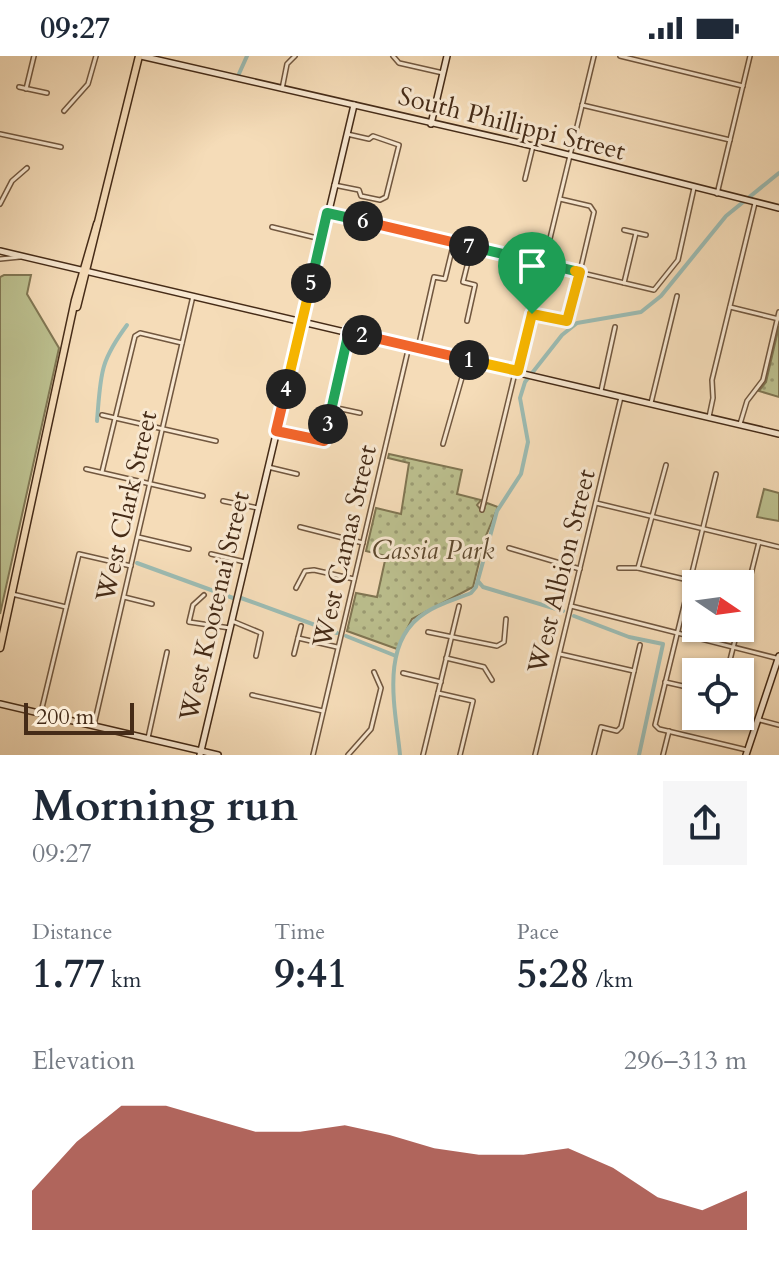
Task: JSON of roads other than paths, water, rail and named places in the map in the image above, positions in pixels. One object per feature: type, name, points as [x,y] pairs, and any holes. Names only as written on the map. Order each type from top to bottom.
[{"type":"main road","points":[[0,648],[77,307],[140,56]]},
{"type":"street","points":[[26,89],[34,56]]},
{"type":"street","points":[[64,111],[88,84],[96,56]]},
{"type":"street","name":"South Phillippi Street","points":[[140,56],[533,146],[779,208]]},
{"type":"street","points":[[282,89],[287,64],[295,56]]},
{"type":"street","points":[[431,124],[447,56]]},
{"type":"street","points":[[482,510],[594,56]]},
{"type":"street","points":[[620,56],[743,86]]},
{"type":"street","points":[[717,194],[750,56]]},
{"type":"street","points":[[394,58],[443,73]]},
{"type":"street","points":[[19,87],[47,93]]},
{"type":"street","name":"West Kootenai Street","points":[[201,753],[354,105]]},
{"type":"street","points":[[582,105],[730,140]]},
{"type":"street","points":[[0,134],[61,147]]},
{"type":"street","points":[[334,185],[380,200],[386,197],[390,184],[399,145],[373,136],[369,139],[347,134]]},
{"type":"street","points":[[525,179],[533,146]]},
{"type":"street","points":[[0,204],[12,181],[27,168]]},
{"type":"street","points":[[327,213],[654,290],[677,263],[694,188]]},
{"type":"street","points":[[532,314],[567,321],[580,272],[594,212],[590,206],[560,199]]},
{"type":"street","points":[[709,417],[713,398],[712,380],[753,202]]},
{"type":"street","points":[[272,227],[321,239]]},
{"type":"street","points":[[624,230],[646,235]]},
{"type":"street","points":[[624,283],[636,233]]},
{"type":"street","points":[[418,348],[434,277],[445,279],[454,242]]},
{"type":"street","points":[[467,321],[475,285],[463,282],[472,246]]},
{"type":"street","points":[[0,251],[779,434]]},
{"type":"street","points":[[0,259],[23,257]]},
{"type":"street","name":"West Clark Street","points":[[94,725],[193,295]]},
{"type":"street","points":[[651,403],[677,296]]},
{"type":"street","points":[[730,307],[778,319]]},
{"type":"street","points":[[740,424],[747,401],[763,380],[779,312]]},
{"type":"street","points":[[601,391],[615,327]]},
{"type":"street","points":[[276,431],[324,441],[349,331]]},
{"type":"street","points":[[102,472],[137,334],[182,343]]},
{"type":"street","name":"West Camas Street","points":[[313,755],[409,346]]},
{"type":"street","points":[[443,444],[467,359]]},
{"type":"street","name":"West Albion Street","points":[[535,755],[622,396]]},
{"type":"street","points":[[332,407],[360,413]]},
{"type":"street","points":[[102,415],[216,441]]},
{"type":"street","points":[[638,568],[666,465]]},
{"type":"street","name":"West Kootenai Street","points":[[268,467],[297,474]]},
{"type":"street","points":[[86,469],[203,496]]},
{"type":"street","points":[[695,570],[716,474]]},
{"type":"street","points":[[223,501],[258,508]]},
{"type":"street","points":[[596,502],[779,547]]},
{"type":"street","points":[[300,527],[363,543]]},
{"type":"street","points":[[138,537],[189,549]]},
{"type":"street","points":[[752,570],[759,542]]},
{"type":"street","points":[[509,548],[580,569]]},
{"type":"street","points":[[41,712],[79,554],[131,566]]},
{"type":"street","points":[[211,554],[245,562]]},
{"type":"street","points":[[619,568],[638,568],[682,579]]},
{"type":"street","points":[[296,588],[305,571],[314,570],[354,579]]},
{"type":"street","points":[[12,594],[66,607]]},
{"type":"street","points":[[204,595],[193,605],[189,622],[231,624],[261,633],[256,656]]},
{"type":"street","points":[[124,597],[152,604]]},
{"type":"street","points":[[423,755],[459,606]]},
{"type":"street","points":[[571,606],[680,633],[733,646],[779,658],[747,753],[656,727],[665,682],[680,633],[682,624]]},
{"type":"street","points":[[428,632],[502,645],[506,619]]},
{"type":"street","points":[[294,654],[301,626]]},
{"type":"street","points":[[298,638],[337,647]]},
{"type":"street","points":[[730,658],[734,642]]},
{"type":"street","points":[[594,755],[601,727],[619,730],[640,645]]},
{"type":"street","points":[[148,738],[167,652]]},
{"type":"street","points":[[559,654],[634,671]]},
{"type":"street","points":[[446,658],[484,667],[492,680]]},
{"type":"street","points":[[348,755],[371,729],[381,688],[374,672]]},
{"type":"street","points":[[403,673],[441,682]]},
{"type":"street","points":[[665,682],[682,686]]},
{"type":"street","points":[[438,693],[473,701],[460,755]]},
{"type":"street","points":[[252,695],[323,711]]},
{"type":"street","points":[[0,704],[218,755]]},
{"type":"street","points":[[758,720],[779,725]]},
{"type":"street","points":[[663,755],[669,731]]},
{"type":"waterway","points":[[238,76],[247,56]]},
{"type":"waterway","points":[[400,755],[393,679],[401,642],[410,626],[425,613],[471,593],[476,587],[497,511],[521,474],[528,442],[520,398],[525,382],[562,335],[577,323],[641,312],[661,296],[726,216],[779,173]]},
{"type":"waterway","points":[[97,421],[106,360],[127,325]]},
{"type":"waterway","points":[[137,563],[233,598]]},
{"type":"waterway","points":[[478,581],[483,587],[563,611]]},
{"type":"waterway","points":[[241,598],[337,633]]},
{"type":"waterway","points":[[574,616],[629,637],[663,644],[639,755]]},
{"type":"waterway","points":[[346,636],[396,656]]},
{"type":"park label","name":"Cassia Park","points":[[433,550]]}]
